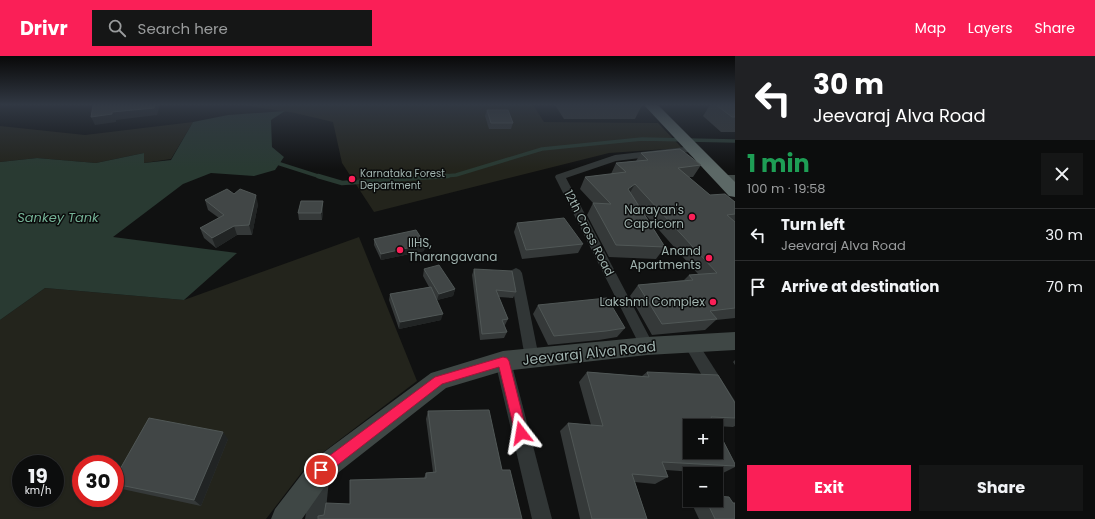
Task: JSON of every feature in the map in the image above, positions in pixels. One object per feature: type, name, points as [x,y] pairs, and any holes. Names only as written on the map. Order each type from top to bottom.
[{"type":"highway","points":[[676,127],[693,142]]},
{"type":"highway","points":[[681,127],[733,184]]},
{"type":"street","name":"12th Cross Road","points":[[647,346],[560,177],[615,158],[693,142]]},
{"type":"street","points":[[516,273],[532,358]]},
{"type":"street","name":"Jeevaraj Alva Road","points":[[285,519],[321,470],[439,380],[503,361],[647,346],[735,341]]},
{"type":"street","points":[[691,344],[735,416]]},
{"type":"street","points":[[503,361],[542,519]]},
{"type":"street","points":[[315,519],[321,470]]},
{"type":"shaded area","points":[[0,127],[85,135],[155,127],[190,127],[171,159],[144,163],[144,153],[96,163],[37,158],[0,162]]},
{"type":"shaded area","points":[[334,127],[661,127],[682,148],[609,153],[374,212],[342,163]]},
{"type":"shaded area","points":[[359,237],[417,381],[309,463],[266,519],[0,519],[0,320],[45,288],[184,300]]},
{"type":"water","name":"Sankey Tank","points":[[190,127],[271,127],[272,147],[284,157],[275,170],[254,176],[211,173],[183,184],[113,237],[237,253],[184,300],[45,288],[0,320],[0,162],[37,158],[96,163],[144,153],[144,163],[171,160]]},
{"type":"building","points":[[680,149],[701,165],[678,168],[710,195],[725,194],[735,202],[735,214],[727,215],[735,222],[735,308],[710,311],[717,319],[662,324],[638,285],[693,280],[689,275],[717,273],[635,184],[628,189],[665,247],[616,245],[593,203],[611,204],[585,177],[626,172],[616,163],[648,160],[641,153]]},
{"type":"building","points":[[227,189],[234,194],[240,189],[256,195],[249,225],[234,226],[212,238],[200,228],[224,215],[205,200]]},
{"type":"building","points":[[301,201],[323,201],[321,213],[298,213]]},
{"type":"building","points":[[564,218],[583,244],[526,250],[517,223]]},
{"type":"building","points":[[416,230],[425,244],[381,254],[374,239]]},
{"type":"building","points":[[439,265],[455,289],[439,294],[424,269]]},
{"type":"building","points":[[474,269],[512,271],[516,292],[496,290],[508,319],[502,320],[507,332],[482,334]]},
{"type":"building","points":[[431,287],[443,314],[400,322],[390,294]]},
{"type":"building","points":[[607,298],[625,328],[554,336],[538,305]]},
{"type":"building","points":[[587,372],[649,377],[647,372],[718,375],[735,403],[735,418],[711,417],[712,419],[683,419],[683,459],[723,459],[723,441],[735,466],[662,462],[668,477],[632,474],[647,519],[592,519],[568,423],[603,426]]},
{"type":"building","points":[[489,410],[502,470],[510,470],[522,519],[318,519],[318,516],[324,515],[326,503],[350,504],[350,480],[426,478],[426,473],[436,472],[428,411]]},
{"type":"building","points":[[149,418],[223,432],[194,500],[124,486],[124,462]]},
{"type":"building","points":[[723,497],[729,497],[733,503],[735,503],[735,519],[715,519],[709,507],[723,507]]},
{"type":"waterway","points":[[437,177],[456,175],[542,149],[642,139],[735,141]]},
{"type":"waterway","points":[[274,162],[321,177]]},
{"type":"waterway","points":[[318,176],[342,183],[437,177]]},
{"type":"waterway","points":[[437,177],[448,176]]},
{"type":"place","name":"Karnataka Forest Department","points":[[352,179]]},
{"type":"place","name":"Narayan's Capricorn","points":[[692,217]]},
{"type":"place","name":"IIHS, Tharangavana","points":[[400,250]]},
{"type":"place","name":"Anand Apartments","points":[[709,258]]},
{"type":"place","name":"Lakshmi Complex","points":[[713,302]]},
{"type":"route","points":[[321,470],[439,380],[503,361],[521,433]]}]
